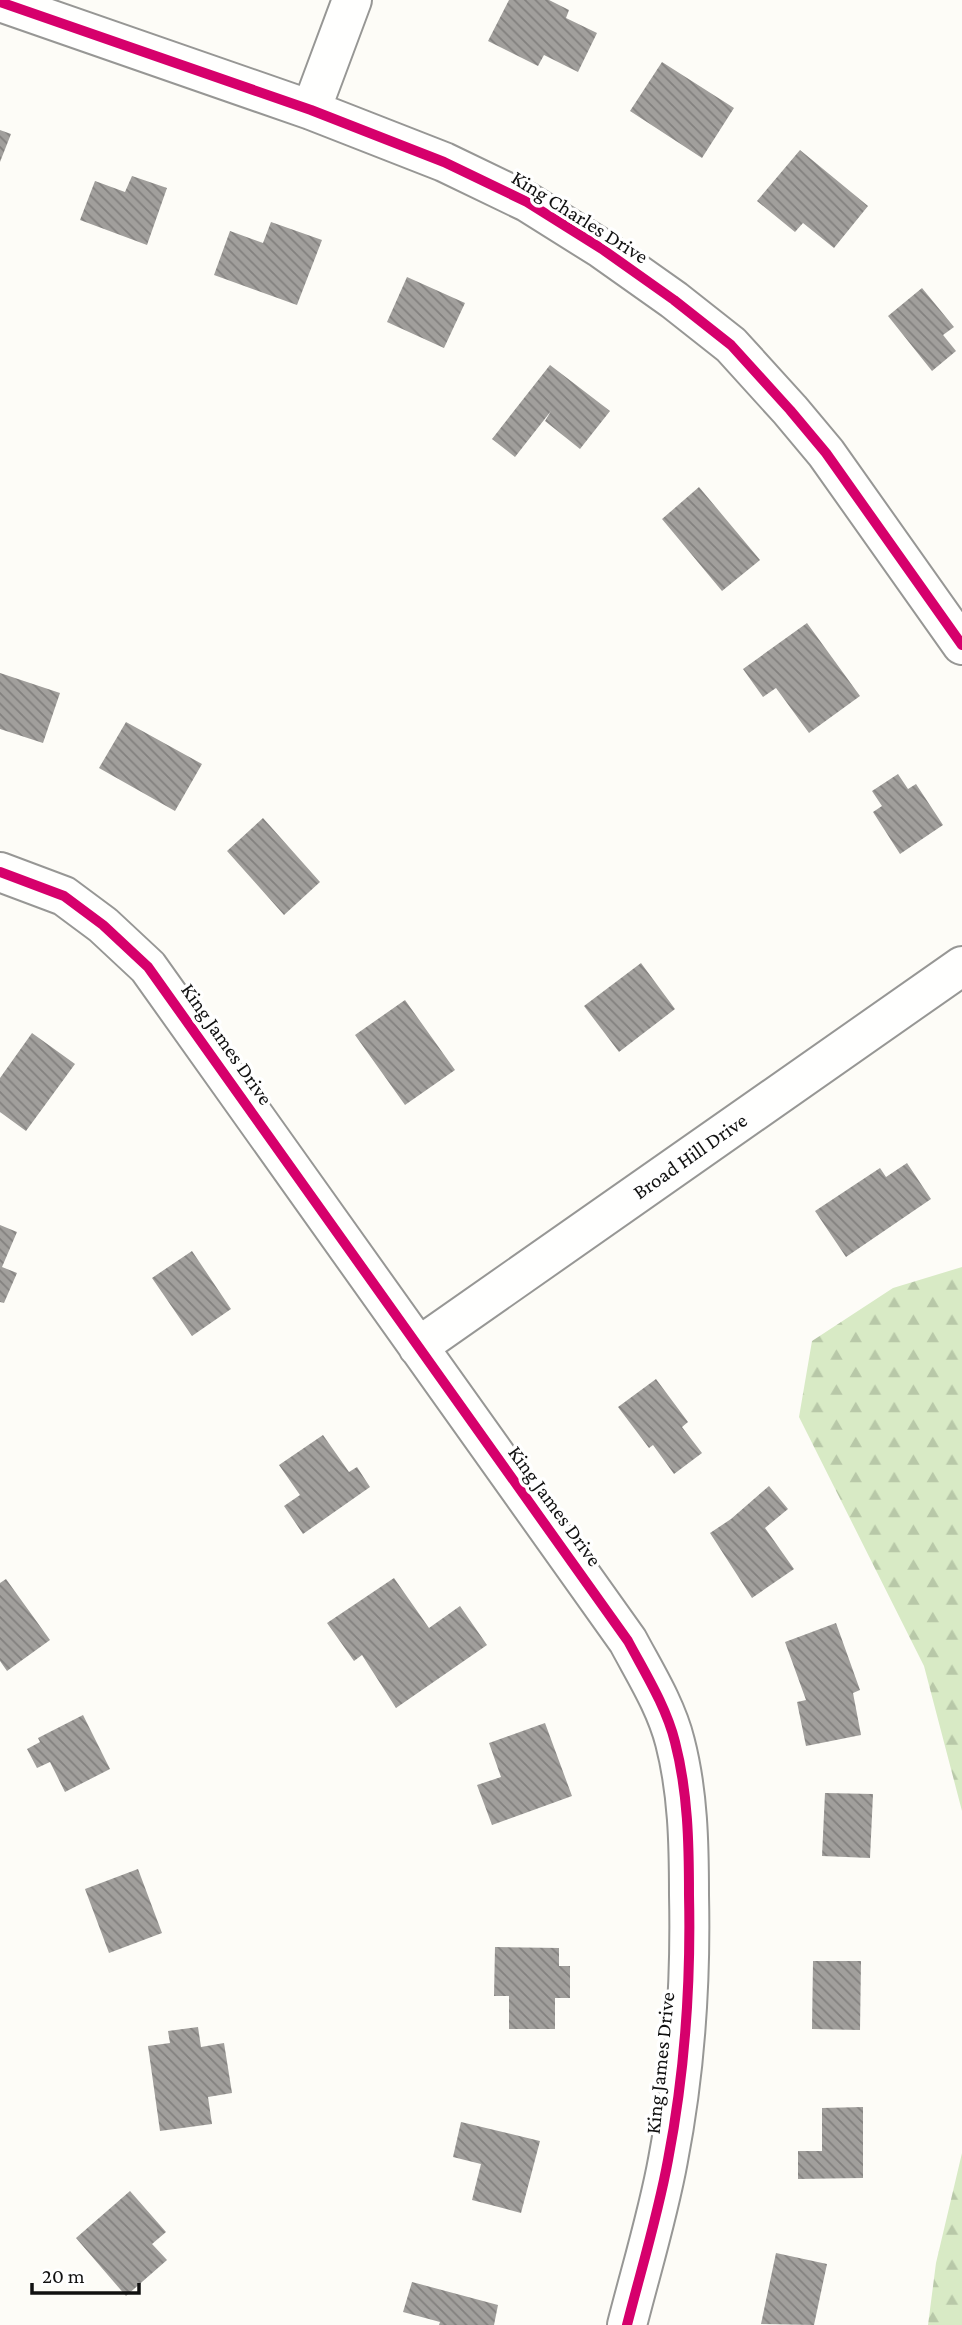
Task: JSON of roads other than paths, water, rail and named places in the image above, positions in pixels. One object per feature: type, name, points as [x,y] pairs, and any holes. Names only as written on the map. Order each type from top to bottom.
[{"type":"street","points":[[311,110],[352,0]]},
{"type":"street","name":"King Charles Drive","points":[[0,2],[311,110],[444,162],[527,202],[612,257],[731,345],[826,453],[962,645]]},
{"type":"street","name":"King James Drive","points":[[0,872],[64,896],[103,925],[148,967],[628,1641],[657,1695],[675,1740],[685,1792],[689,1849],[690,1960],[683,2059],[668,2161],[627,2325]]},
{"type":"street","name":"Broad Hill Drive","points":[[418,1347],[962,966]]}]
